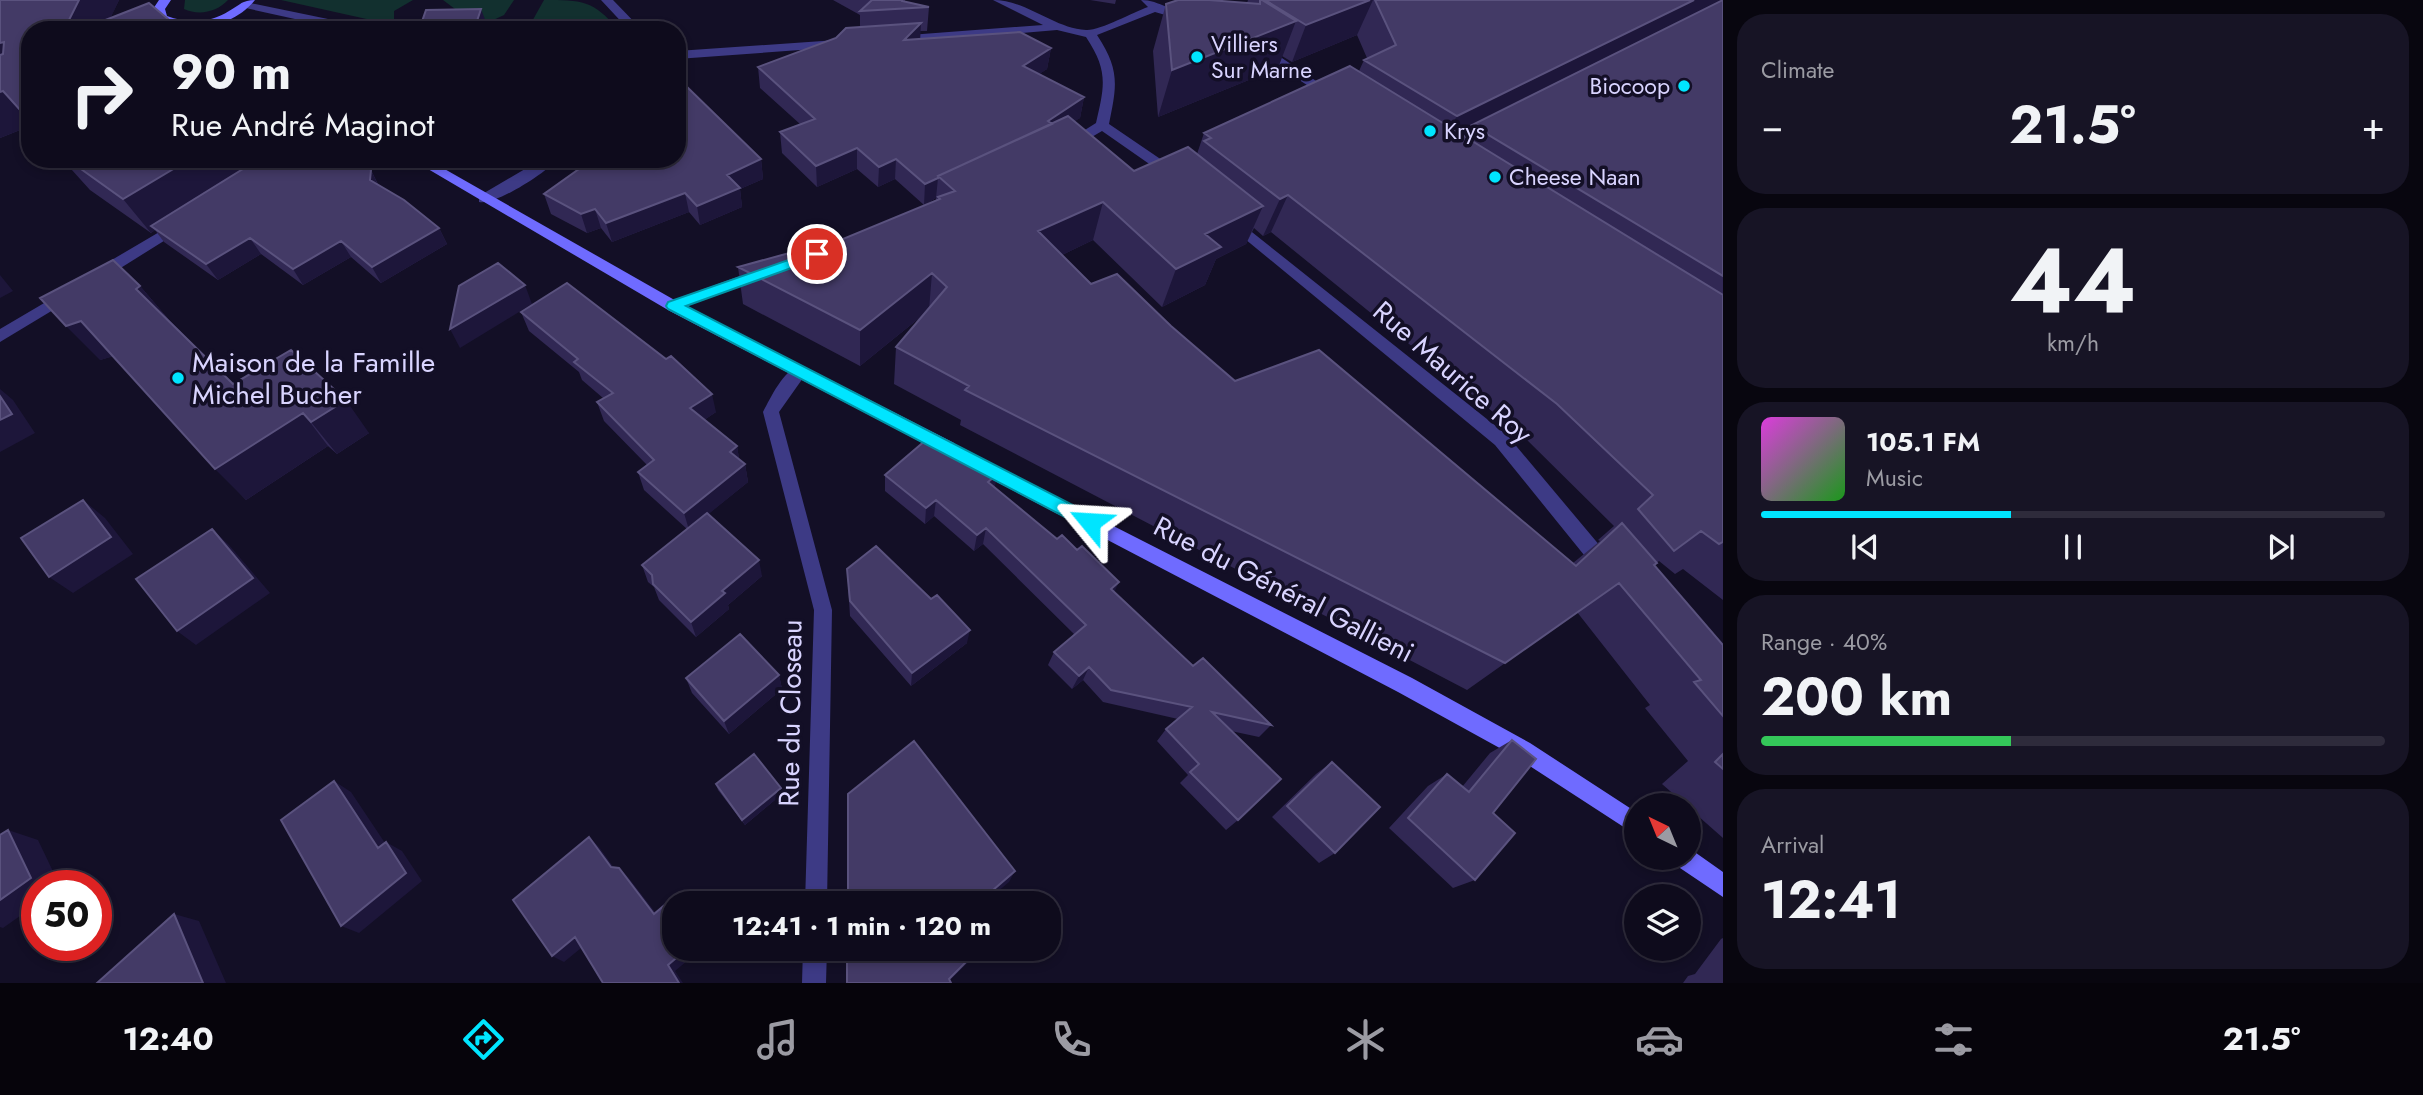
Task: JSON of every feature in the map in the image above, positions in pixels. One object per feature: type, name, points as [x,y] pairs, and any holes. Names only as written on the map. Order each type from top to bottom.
[{"type":"main road","points":[[160,21],[156,20],[165,0]]},
{"type":"main road","points":[[224,21],[247,2]]},
{"type":"main road","name":"Rue du Général Gallieni","points":[[432,168],[673,306],[1405,685],[1523,750],[1624,816]]},
{"type":"main road","points":[[1701,870],[1723,886]]},
{"type":"street","points":[[607,0],[627,21]]},
{"type":"street","points":[[999,0],[1057,27],[1090,34],[1150,4],[1175,16],[1212,17],[1217,0]]},
{"type":"street","points":[[247,2],[325,21]]},
{"type":"street","points":[[886,41],[1057,27]]},
{"type":"street","points":[[1060,149],[1102,125],[1112,78],[1108,60],[1090,34]]},
{"type":"street","points":[[1248,42],[1341,101]]},
{"type":"street","points":[[686,54],[846,44]]},
{"type":"street","points":[[1102,125],[1192,188]]},
{"type":"street","points":[[484,199],[538,168]]},
{"type":"street","name":"Rue Maurice Roy","points":[[1224,215],[1501,440],[1616,579]]},
{"type":"street","points":[[0,336],[194,216]]},
{"type":"street","points":[[673,306],[778,267]]},
{"type":"street","name":"Rue du Closeau","points":[[800,371],[771,412],[823,610],[816,891]]},
{"type":"street","points":[[814,983],[815,961]]},
{"type":"green space","points":[[185,0],[228,0],[219,7],[202,12],[184,9]]},
{"type":"green space","points":[[281,0],[413,0],[394,11],[395,21],[376,21]]},
{"type":"green space","points":[[443,0],[514,0],[504,15],[491,21],[476,21],[454,14],[455,9]]},
{"type":"green space","points":[[544,0],[568,0],[594,7],[610,21],[532,21]]},
{"type":"building","points":[[0,0],[79,0],[68,21],[21,21],[21,111],[3,91],[0,92],[0,55],[3,54],[4,42],[0,43]]},
{"type":"building","points":[[872,0],[902,0],[929,7],[860,11]]},
{"type":"building","points":[[1178,0],[1260,4],[1262,0],[1296,21],[1172,70],[1166,4]]},
{"type":"building","points":[[1265,0],[1370,0],[1306,25]]},
{"type":"building","points":[[1375,0],[1694,0],[1457,116],[1364,60],[1396,45]]},
{"type":"building","points":[[1723,0],[1723,276],[1472,125]]},
{"type":"building","points":[[149,3],[170,21],[103,21]]},
{"type":"building","points":[[481,9],[477,21],[422,21],[426,10]]},
{"type":"building","points":[[921,23],[904,40],[1020,32],[1051,48],[1023,66],[1084,97],[1048,121],[1052,124],[925,184],[896,159],[879,167],[857,148],[816,166],[780,132],[815,119],[758,67],[836,38],[846,28]]},
{"type":"building","points":[[1350,66],[1723,295],[1723,542],[1719,544],[1701,531],[1674,551],[1638,509],[1653,495],[1557,404],[1288,195],[1280,199],[1204,141],[1211,138],[1204,133]]},
{"type":"building","points":[[686,86],[761,159],[727,175],[740,188],[697,206],[685,193],[606,223],[595,209],[581,214],[544,194],[580,168],[686,168]]},
{"type":"building","points":[[1068,116],[1134,171],[1188,147],[1263,206],[1205,234],[1221,247],[1176,269],[1103,202],[1038,231],[1091,284],[1117,274],[1171,326],[1235,381],[1319,350],[1576,566],[1622,523],[1657,563],[1654,565],[1723,645],[1723,716],[1694,682],[1701,680],[1619,583],[1505,663],[965,390],[969,386],[896,347],[947,287],[932,273],[860,330],[738,267],[826,243],[831,244],[940,199],[938,197],[955,191],[938,176]]},
{"type":"building","points":[[80,168],[175,168],[123,199]]},
{"type":"building","points":[[244,168],[368,168],[371,170],[370,180],[404,200],[439,228],[372,267],[341,241],[293,269],[250,238],[206,264],[151,226]]},
{"type":"building","points":[[113,260],[140,286],[136,289],[233,384],[291,350],[346,400],[311,422],[303,413],[215,469],[81,321],[66,326],[40,298]]},
{"type":"building","points":[[498,263],[525,285],[450,329],[459,286]]},
{"type":"building","points":[[567,283],[666,359],[671,356],[712,394],[690,408],[737,446],[730,452],[745,464],[684,513],[638,472],[654,460],[597,402],[613,393],[574,362],[578,359],[521,312]]},
{"type":"building","points":[[0,396],[12,414],[0,420]]},
{"type":"building","points":[[933,434],[982,459],[998,474],[988,482],[1057,539],[1062,535],[1077,550],[1082,546],[1119,582],[1111,589],[1193,666],[1203,658],[1271,725],[1212,712],[1281,779],[1238,820],[1190,772],[1199,764],[1166,729],[1192,707],[1111,690],[1089,667],[1079,676],[1054,652],[1086,625],[986,528],[977,535],[936,500],[926,508],[885,475]]},
{"type":"building","points":[[83,500],[111,537],[49,577],[21,538]]},
{"type":"building","points":[[707,513],[759,560],[691,622],[653,584],[652,575],[642,565]]},
{"type":"building","points":[[212,529],[253,578],[177,631],[136,579]]},
{"type":"building","points":[[876,546],[931,599],[937,595],[970,630],[912,673],[850,601],[847,569]]},
{"type":"building","points":[[740,634],[779,675],[724,721],[686,678]]},
{"type":"building","points":[[1512,740],[1536,759],[1493,813],[1515,833],[1475,880],[1408,818],[1447,774],[1469,792]]},
{"type":"building","points":[[914,741],[1015,871],[992,891],[848,891],[848,794]]},
{"type":"building","points":[[754,754],[781,788],[742,820],[716,784]]},
{"type":"building","points":[[1723,754],[1723,769],[1715,762]]},
{"type":"building","points":[[1332,762],[1380,807],[1335,853],[1287,806]]},
{"type":"building","points":[[334,781],[378,848],[386,842],[406,873],[341,926],[281,820]]},
{"type":"building","points":[[8,830],[27,870],[21,870],[21,885],[0,900],[0,835]]},
{"type":"building","points":[[589,837],[611,867],[619,868],[654,914],[662,907],[662,961],[673,961],[668,965],[679,983],[603,983],[575,937],[552,956],[513,900]]},
{"type":"building","points":[[174,914],[203,983],[97,983]]},
{"type":"building","points":[[847,961],[967,961],[949,979],[951,983],[847,983]]},
{"type":"place","name":"Villiers Sur Marne","points":[[1197,57]]},
{"type":"place","name":"Biocoop","points":[[1684,86]]},
{"type":"place","name":"Krys","points":[[1430,131]]},
{"type":"place","name":"Cheese Naan","points":[[1495,177]]},
{"type":"place","name":"Maison de la Famille Michel Bucher","points":[[178,378]]},
{"type":"route","points":[[817,254],[673,306],[1090,522]]}]
